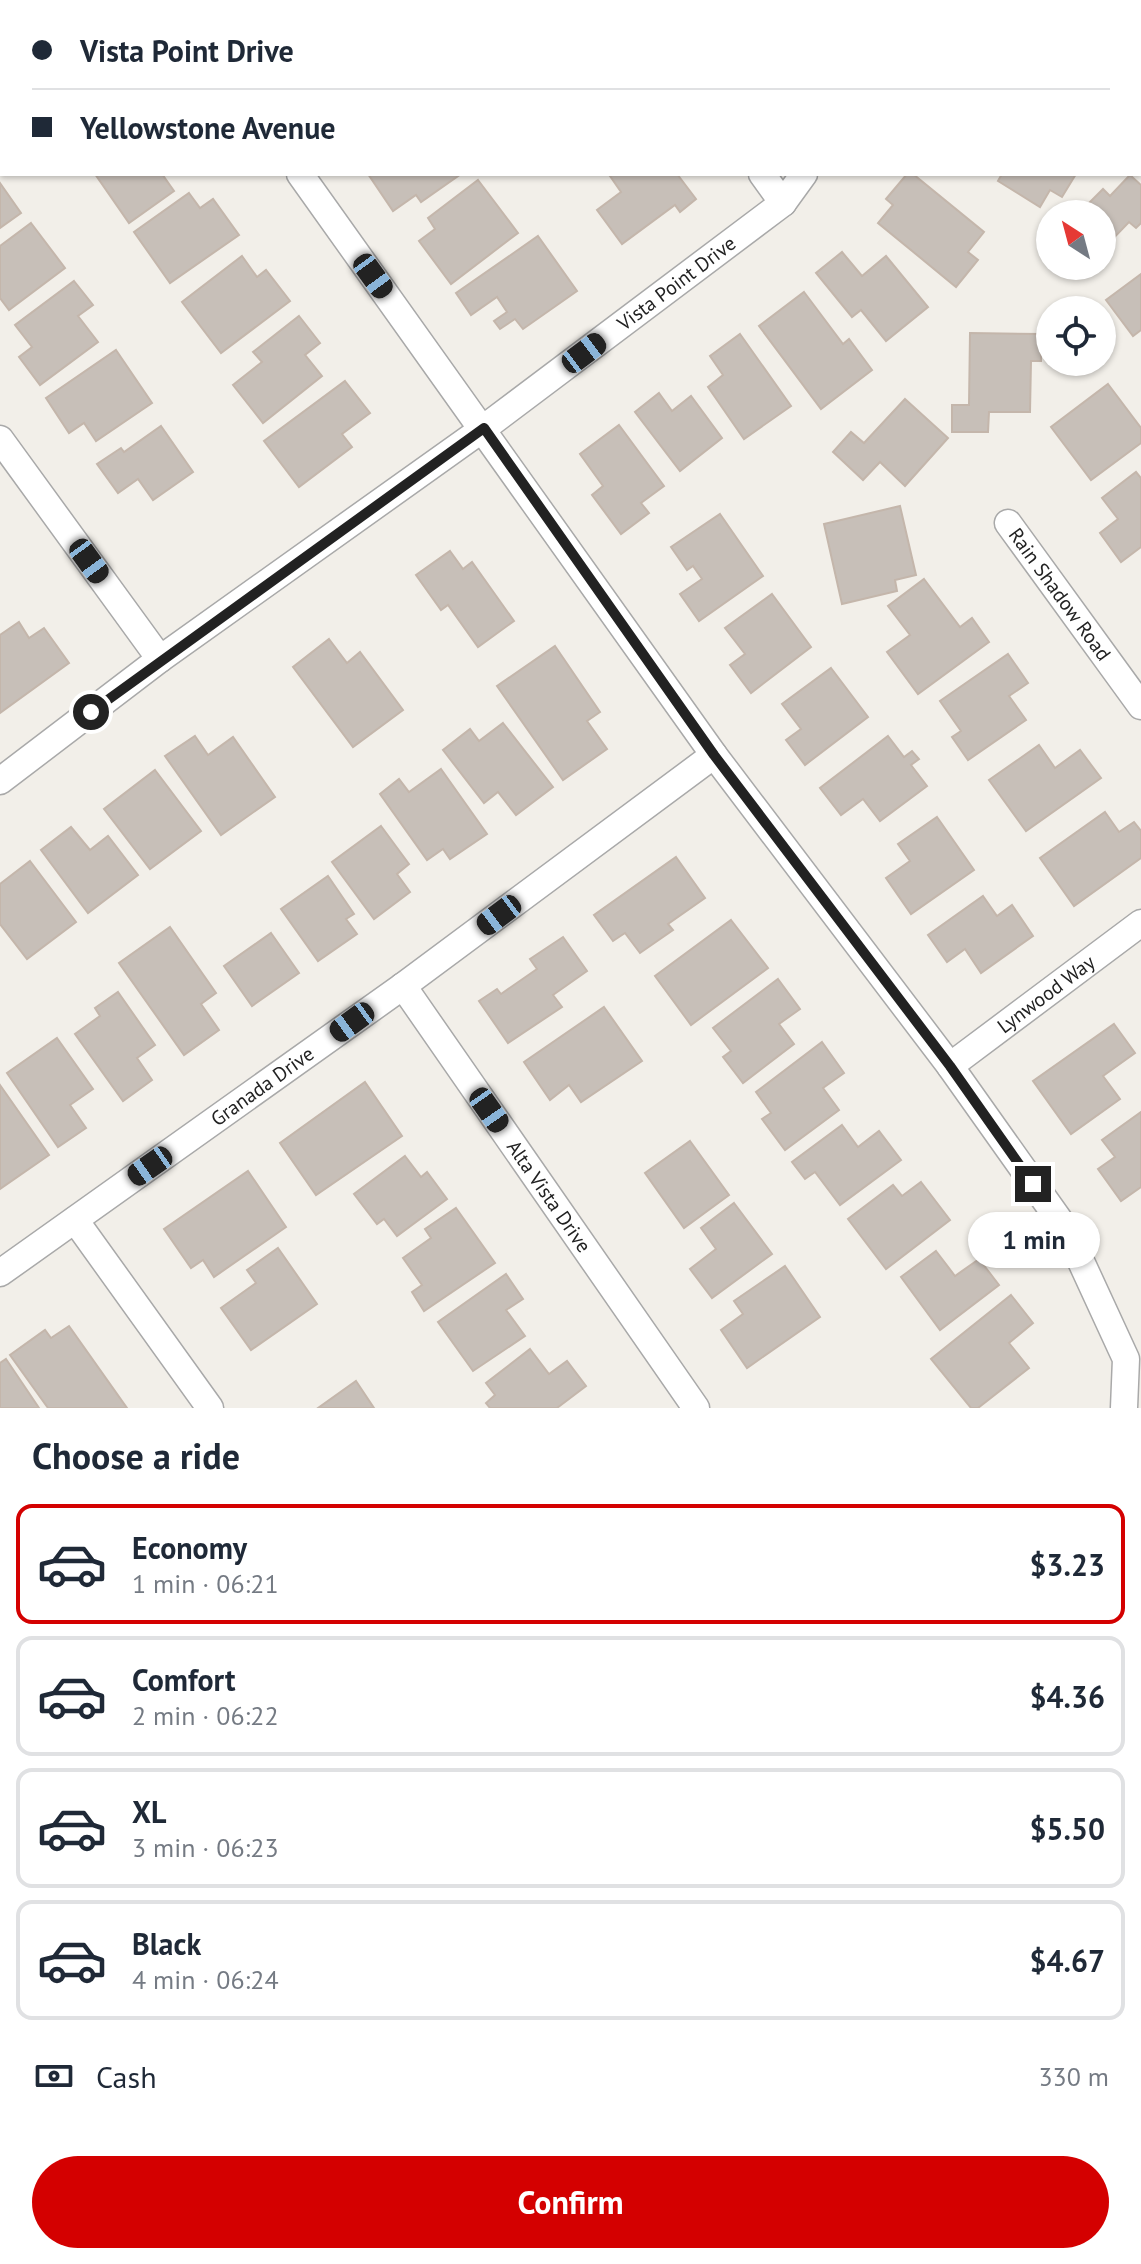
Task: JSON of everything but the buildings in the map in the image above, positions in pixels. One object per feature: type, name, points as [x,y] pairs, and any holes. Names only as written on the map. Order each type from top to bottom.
[{"type":"street","points":[[301,176],[484,428],[714,755],[950,1066],[1067,1231],[1126,1359],[1124,1408]]},
{"type":"street","points":[[763,176],[783,203]]},
{"type":"street","name":"Vista Point Drive","points":[[0,781],[160,659],[484,428],[783,203],[803,176]]},
{"type":"street","points":[[0,439],[160,659]]},
{"type":"street","name":"Rain Shadow Road","points":[[1008,523],[1141,706]]},
{"type":"street","name":"Granada Drive","points":[[0,1273],[403,986],[714,755]]},
{"type":"street","name":"Lynwood Way","points":[[950,1066],[1141,923]]},
{"type":"street","name":"Alta Vista Drive","points":[[403,986],[696,1408]]},
{"type":"street","points":[[75,1220],[210,1408]]},
{"type":"route","points":[[91,712],[160,659],[484,428],[714,755],[950,1066],[1033,1184]]}]
